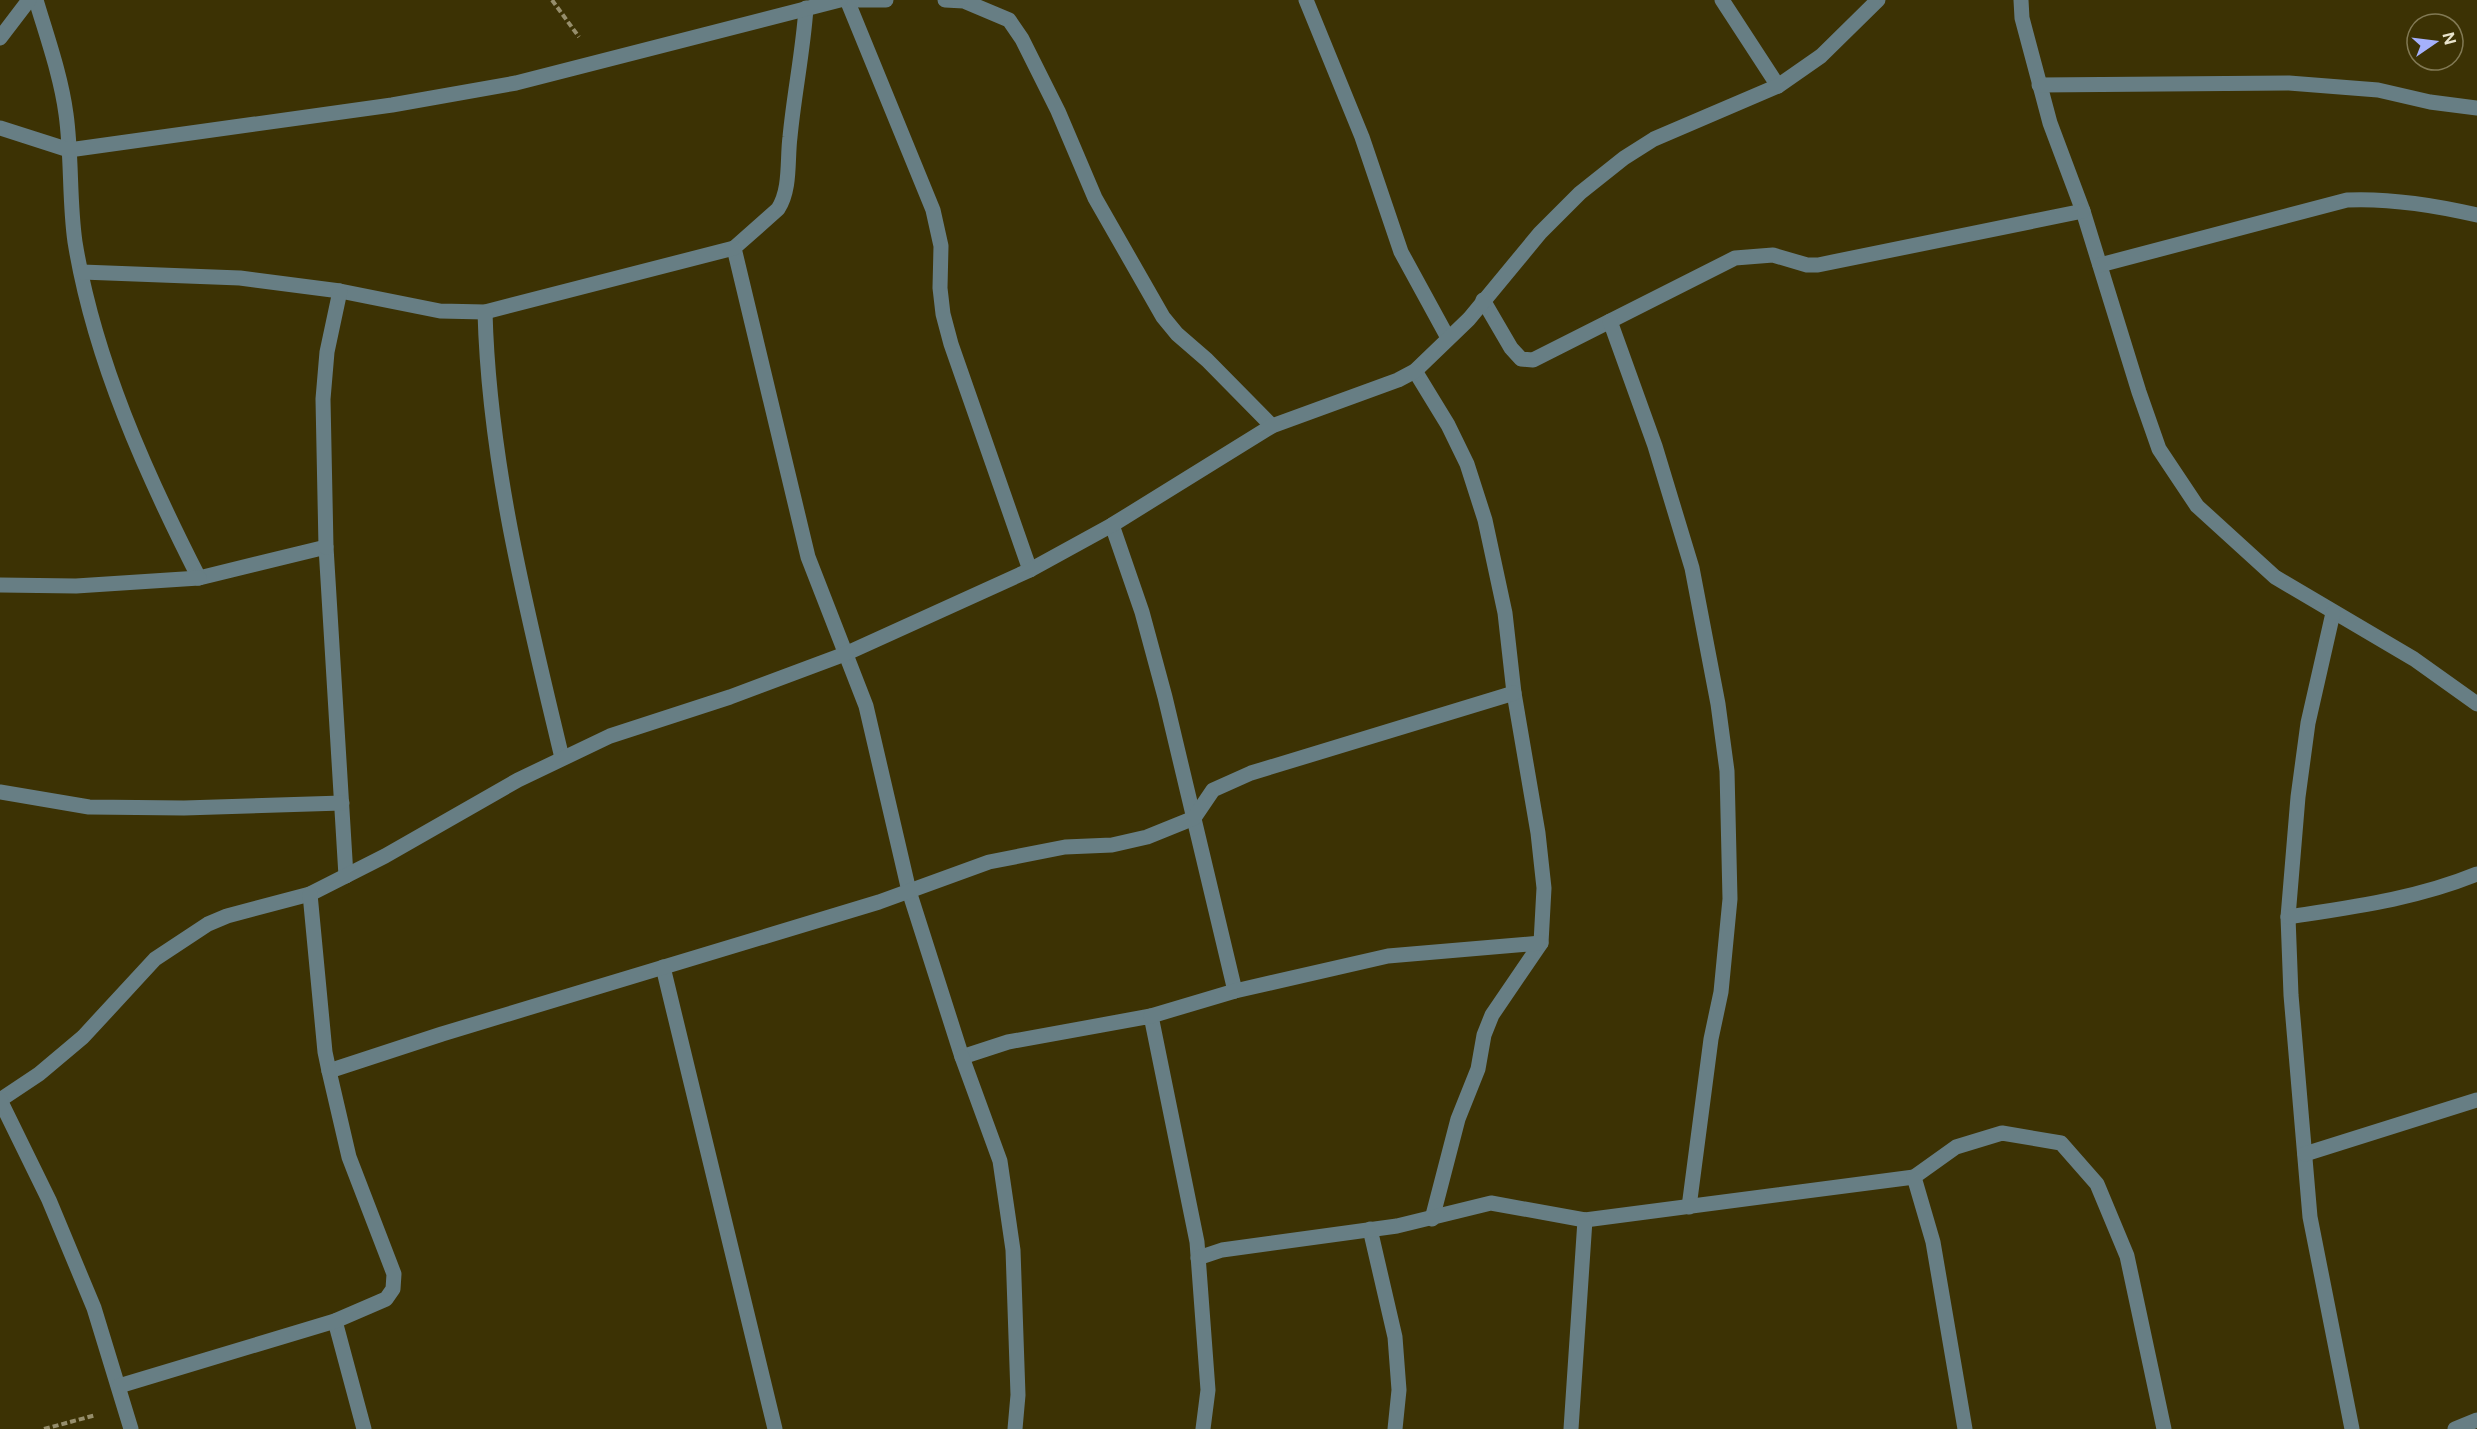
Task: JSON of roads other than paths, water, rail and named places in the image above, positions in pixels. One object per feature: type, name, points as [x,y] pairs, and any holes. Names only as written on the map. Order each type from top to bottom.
[{"type":"street","points":[[0,38],[29,0]]},
{"type":"street","points":[[36,0],[55,64],[66,114],[70,199],[75,243],[104,362],[157,495],[199,578]]},
{"type":"street","points":[[0,128],[69,150],[392,105],[516,83],[840,0]]},
{"type":"street","points":[[847,0],[933,210],[941,246],[940,288],[943,314],[951,344],[1030,570]]},
{"type":"street","points":[[859,0],[886,0]]},
{"type":"street","points":[[945,0],[964,1],[1009,20],[1022,39],[1058,111],[1095,198],[1163,317],[1177,334],[1207,360],[1272,426]]},
{"type":"street","points":[[1306,0],[1359,127],[1401,252],[1448,338]]},
{"type":"street","points":[[1722,0],[1778,86]]},
{"type":"street","points":[[131,1429],[94,1308],[49,1200],[0,1100],[39,1074],[83,1037],[155,959],[188,935],[227,916],[310,894],[385,856],[518,780],[610,736],[730,698],[845,654],[1030,570],[1112,525],[1272,426],[1398,380],[1415,371],[1484,300],[1540,233],[1580,193],[1624,158],[1654,139],[1778,86],[1821,56],[1878,0]]},
{"type":"street","points":[[2021,0],[2022,18],[2049,123],[2083,211],[2159,449],[2197,506],[2275,577],[2414,659],[2477,704]]},
{"type":"street","points":[[82,272],[240,278],[340,291],[440,311],[485,312],[734,248],[782,203],[806,8]]},
{"type":"street","points":[[2039,85],[2289,83],[2378,90],[2430,102],[2477,108]]},
{"type":"street","points":[[2100,265],[2347,200],[2371,199],[2438,206],[2477,215]]},
{"type":"street","points":[[1484,300],[1511,348],[1521,359],[1533,360],[1735,258],[1773,255],[1807,265],[1818,265],[2083,211]]},
{"type":"street","points":[[734,248],[808,557],[866,706],[909,891],[962,1057],[1000,1161],[1013,1250],[1018,1395],[1015,1429]]},
{"type":"street","points":[[340,291],[327,352],[324,399],[326,547],[346,876]]},
{"type":"street","points":[[485,312],[486,365],[496,453],[524,597],[562,759]]},
{"type":"street","points":[[1610,321],[1655,446],[1692,568],[1718,704],[1726,771],[1730,899],[1721,992],[1712,1039],[1689,1207]]},
{"type":"street","points":[[1415,371],[1448,425],[1467,464],[1485,520],[1505,613],[1514,693],[1544,888],[1541,943],[1492,1015],[1484,1035],[1478,1069],[1458,1119],[1432,1219]]},
{"type":"street","points":[[1112,525],[1142,612],[1235,991]]},
{"type":"street","points":[[0,585],[76,586],[199,578],[326,547]]},
{"type":"street","points":[[2333,613],[2308,723],[2298,797],[2288,917],[2291,995],[2310,1218],[2352,1429]]},
{"type":"street","points":[[329,1071],[442,1034],[909,891],[989,862],[1065,848],[1112,844],[1147,837],[1194,818],[1213,790],[1251,772],[1514,693]]},
{"type":"street","points":[[0,792],[89,807],[184,808],[342,803]]},
{"type":"street","points":[[2288,917],[2385,902],[2442,888],[2477,874]]},
{"type":"street","points":[[119,1386],[335,1321],[386,1299],[393,1289],[394,1274],[349,1157],[325,1052],[310,894]]},
{"type":"street","points":[[962,1057],[1008,1042],[1151,1016],[1235,991],[1388,956],[1541,943]]},
{"type":"street","points":[[663,967],[775,1429]]},
{"type":"street","points":[[1151,1016],[1197,1242],[1208,1390],[1203,1429]]},
{"type":"street","points":[[2305,1154],[2477,1100]]},
{"type":"street","points":[[1198,1258],[1221,1250],[1397,1226],[1491,1203],[1585,1220],[1914,1177],[1956,1147],[2002,1133],[2061,1143],[2097,1184],[2127,1256],[2164,1429]]},
{"type":"street","points":[[1914,1177],[1932,1242],[1965,1429]]},
{"type":"street","points":[[1571,1429],[1585,1220]]},
{"type":"street","points":[[1370,1228],[1395,1336],[1399,1390],[1395,1429]]},
{"type":"street","points":[[335,1321],[364,1429]]},
{"type":"street","points":[[2455,1429],[2477,1420]]}]
